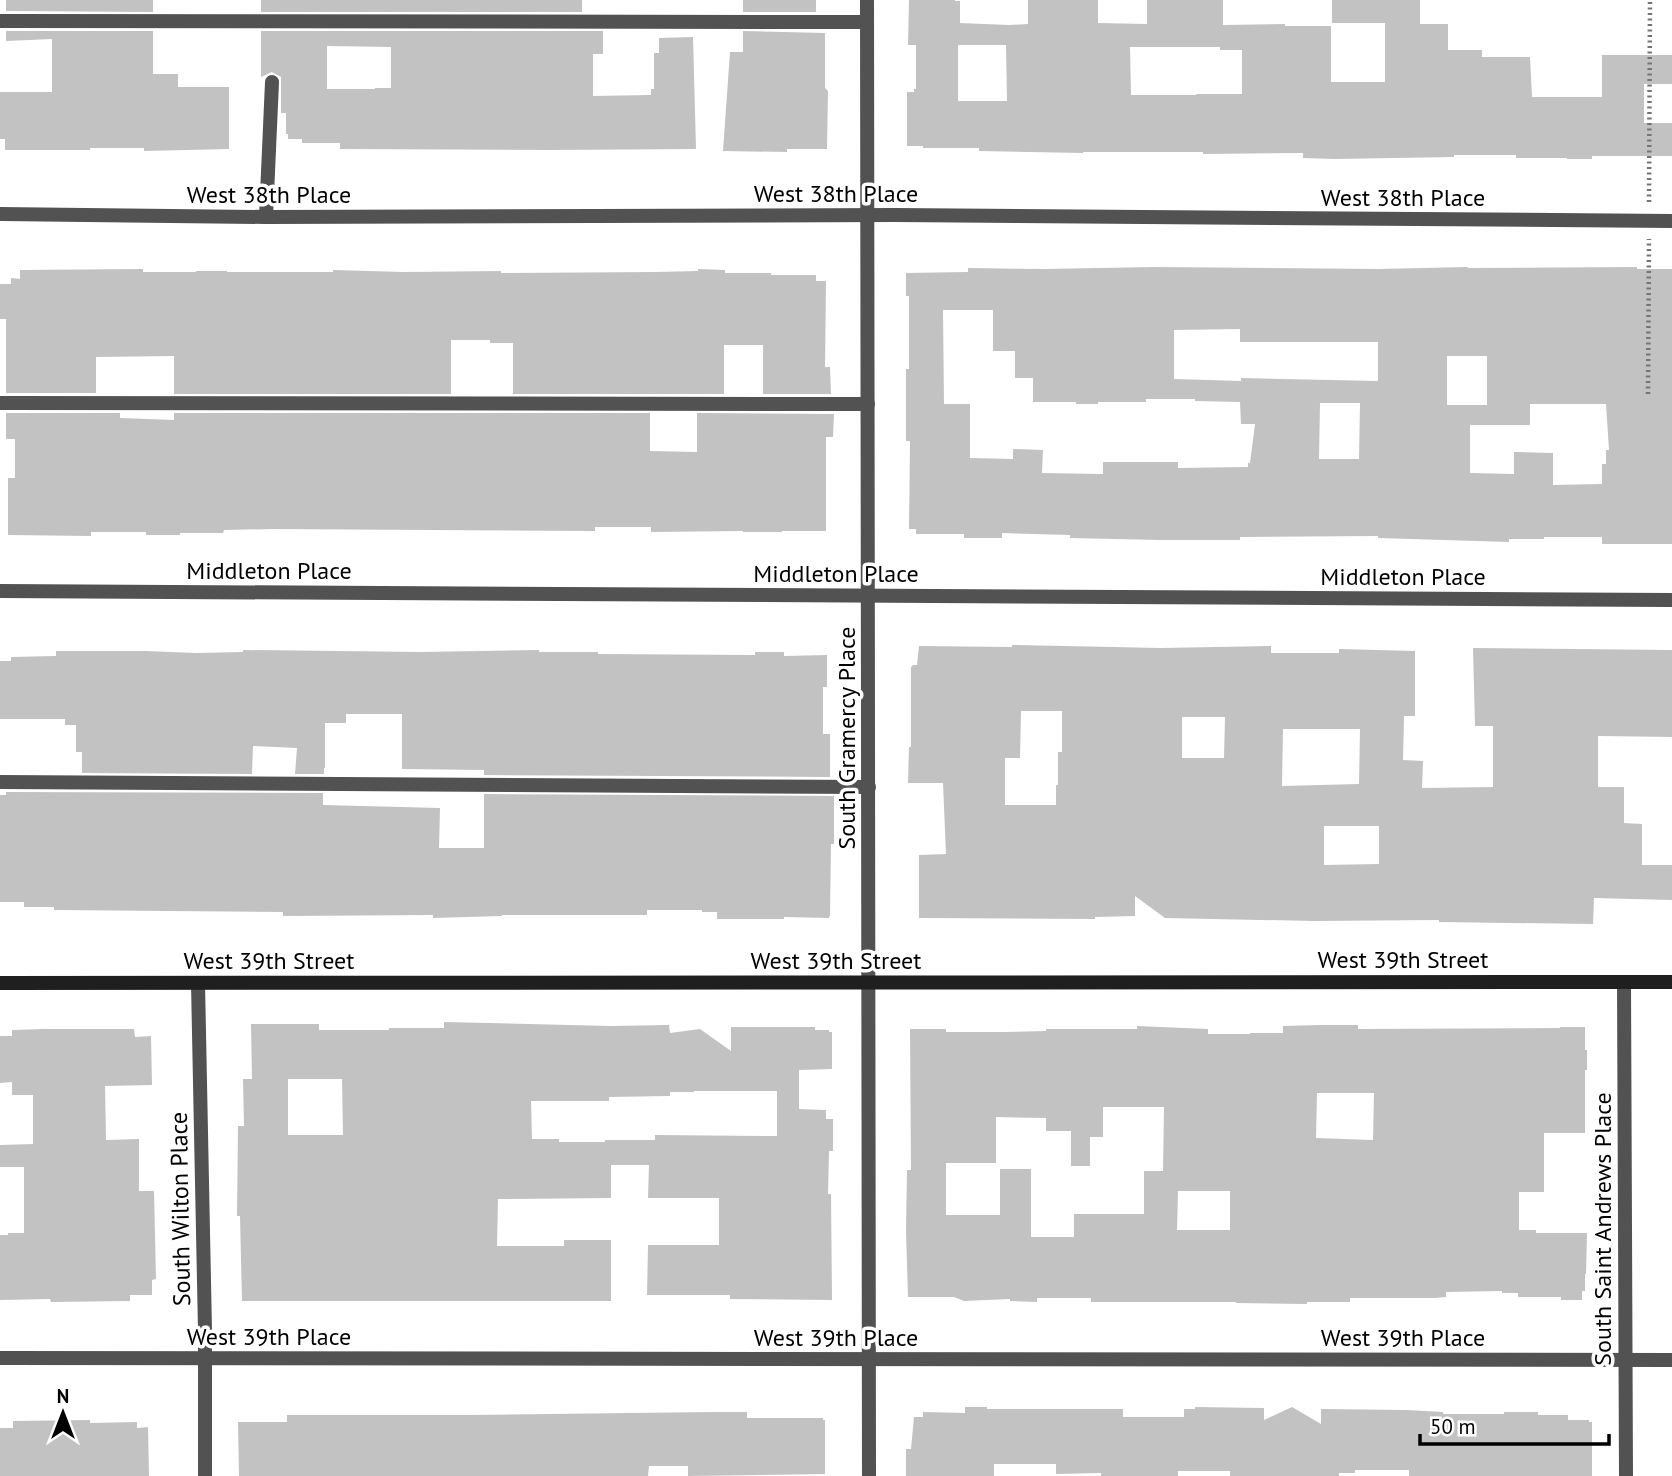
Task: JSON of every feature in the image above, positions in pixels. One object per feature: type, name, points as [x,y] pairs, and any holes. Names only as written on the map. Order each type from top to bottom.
[{"type":"street","name":"South Gramercy Place","points":[[867,0],[869,1476]]},
{"type":"street","points":[[0,21],[867,22]]},
{"type":"street","points":[[266,217],[272,82]]},
{"type":"street","name":"West 38th Place","points":[[0,214],[266,217],[868,215],[1672,221]]},
{"type":"street","points":[[0,402],[868,404]]},
{"type":"street","name":"Middleton Place","points":[[0,591],[1672,600]]},
{"type":"street","points":[[0,782],[869,787]]},
{"type":"street","name":"South Saint Andrews Place","points":[[1624,982],[1626,1476]]},
{"type":"street","name":"West 39th Street","points":[[0,983],[1672,982]]},
{"type":"street","name":"South Wilton Place","points":[[198,983],[205,1476]]},
{"type":"street","name":"West 39th Place","points":[[0,1359],[1672,1360]]},
{"type":"path","points":[[1648,394],[1650,0]]},
{"type":"building","points":[[6,0],[153,0],[153,12],[6,11]]},
{"type":"building","points":[[261,0],[582,0],[582,12],[261,12]]},
{"type":"building","points":[[743,0],[816,0],[816,12],[743,12]]},
{"type":"building","points":[[909,0],[960,1],[960,23],[1009,25],[1028,24],[1028,0],[1098,0],[1098,23],[1147,24],[1147,0],[1223,0],[1223,25],[1331,26],[1331,82],[1385,82],[1385,23],[1332,23],[1332,0],[1420,0],[1420,24],[1448,24],[1448,50],[1482,50],[1482,57],[1530,57],[1532,97],[1602,97],[1602,55],[1672,55],[1672,84],[1644,84],[1644,123],[1672,123],[1672,156],[1592,156],[1592,159],[1567,159],[1516,158],[1516,155],[1454,155],[1334,159],[1303,158],[1303,153],[1083,153],[979,151],[979,148],[907,146],[907,92],[914,92],[916,89],[916,45],[908,45]],"holes":[[[958,45],[1006,45],[1007,101],[958,101]],[[1130,47],[1220,47],[1220,50],[1242,50],[1242,94],[1131,95]]]},
{"type":"building","points":[[6,31],[153,31],[153,74],[178,74],[178,87],[229,87],[229,149],[5,150],[5,139],[0,139],[0,92],[52,92],[52,39],[6,41]]},
{"type":"building","points":[[261,31],[603,31],[603,54],[593,54],[593,96],[651,95],[651,89],[654,89],[654,53],[659,53],[659,38],[693,37],[696,149],[340,149],[340,143],[302,143],[302,139],[288,139],[286,134],[286,113],[281,113],[281,77],[272,72],[261,77]],"holes":[[[327,46],[391,47],[391,88],[327,89]]]},
{"type":"building","points":[[743,31],[825,33],[827,149],[787,149],[787,152],[723,151],[730,52],[743,52]]},
{"type":"building","points":[[968,268],[1672,269],[1672,544],[1602,544],[1602,537],[1544,537],[1509,539],[1509,542],[1378,536],[1161,540],[1002,533],[1002,538],[964,538],[964,534],[916,534],[916,529],[909,529],[910,441],[906,441],[906,369],[909,369],[909,296],[906,296],[906,273],[968,272]],"holes":[[[943,310],[993,310],[993,351],[1015,351],[1015,378],[1033,378],[1033,402],[1098,404],[1146,402],[1146,399],[1240,402],[1241,424],[1255,424],[1248,467],[1178,468],[1178,462],[1103,462],[1103,474],[1042,473],[1043,450],[1013,449],[1013,459],[970,458],[970,404],[944,404]],[[1240,329],[1240,342],[1378,342],[1378,381],[1174,379],[1174,330]],[[1447,356],[1487,356],[1487,405],[1447,405]],[[1320,403],[1360,403],[1359,459],[1319,459]],[[1530,404],[1606,404],[1609,450],[1606,450],[1606,464],[1602,464],[1602,484],[1553,485],[1553,453],[1514,452],[1514,474],[1470,473],[1470,425],[1530,425]]]},
{"type":"building","points":[[143,269],[143,272],[333,270],[501,273],[655,272],[698,269],[725,270],[725,273],[816,275],[816,281],[826,281],[825,367],[830,367],[831,394],[763,394],[763,345],[724,345],[724,394],[513,394],[513,343],[490,343],[490,340],[451,340],[451,394],[174,394],[174,356],[96,357],[96,393],[6,393],[6,319],[0,319],[0,284],[11,284],[11,278],[20,279],[20,270]]},
{"type":"building","points":[[6,413],[120,413],[120,418],[174,420],[174,413],[650,413],[650,451],[697,452],[697,413],[834,414],[833,437],[826,437],[826,531],[651,532],[651,527],[595,527],[595,531],[273,529],[224,530],[223,533],[180,535],[91,532],[91,536],[8,535],[8,478],[15,478],[15,439],[6,439]]},
{"type":"building","points":[[919,646],[1271,646],[1271,653],[1339,653],[1339,649],[1415,651],[1415,716],[1404,716],[1403,760],[1423,761],[1422,788],[1493,787],[1493,726],[1475,726],[1473,648],[1672,650],[1672,737],[1598,736],[1598,787],[1624,787],[1624,823],[1642,824],[1642,865],[1672,865],[1672,900],[1594,898],[1593,924],[1165,918],[1135,896],[1135,916],[1095,919],[919,918],[919,855],[946,854],[943,783],[908,783],[911,667],[917,665]],"holes":[[[1021,711],[1062,711],[1062,752],[1058,752],[1056,805],[1005,805],[1005,758],[1020,758]],[[1182,717],[1225,717],[1224,758],[1182,758]],[[1283,729],[1360,729],[1359,784],[1282,786]],[[1324,826],[1379,826],[1379,864],[1324,865]]]},
{"type":"building","points":[[243,650],[539,650],[598,654],[755,655],[755,652],[784,652],[784,656],[827,655],[827,687],[823,687],[823,734],[830,734],[830,777],[484,775],[484,770],[402,769],[402,714],[346,714],[346,723],[325,723],[324,774],[295,774],[297,748],[253,746],[252,774],[82,773],[82,752],[76,752],[76,725],[65,725],[65,719],[0,719],[0,661],[11,661],[11,657],[56,656],[56,651],[196,653]]},
{"type":"building","points":[[6,792],[323,793],[323,805],[440,808],[439,848],[484,848],[484,794],[834,796],[830,915],[829,918],[717,919],[717,912],[702,910],[647,910],[647,915],[433,918],[433,915],[283,916],[283,912],[54,910],[54,907],[24,907],[24,902],[0,902],[0,795],[6,795]]},
{"type":"building","points":[[444,1022],[669,1025],[670,1033],[700,1029],[731,1051],[731,1027],[815,1027],[815,1030],[832,1032],[832,1069],[799,1070],[799,1109],[826,1110],[826,1119],[833,1119],[833,1151],[829,1151],[828,1194],[831,1194],[832,1300],[730,1299],[730,1295],[647,1295],[648,1245],[719,1245],[719,1198],[648,1198],[649,1165],[611,1165],[611,1198],[498,1199],[497,1246],[564,1246],[564,1240],[611,1240],[611,1301],[242,1301],[240,1216],[237,1216],[238,1126],[244,1126],[243,1079],[252,1079],[251,1024],[319,1024],[319,1030],[444,1028]],"holes":[[[288,1079],[342,1079],[343,1135],[288,1135]],[[777,1091],[777,1136],[655,1135],[655,1140],[605,1142],[532,1139],[531,1101],[609,1101],[609,1097],[670,1096],[670,1092]]]},
{"type":"building","points":[[1358,1025],[1358,1029],[1585,1027],[1585,1133],[1544,1133],[1544,1192],[1519,1192],[1519,1230],[1536,1230],[1536,1233],[1587,1233],[1585,1291],[1582,1291],[1582,1300],[1518,1297],[1518,1293],[1502,1291],[1446,1292],[1446,1297],[1436,1298],[1350,1298],[1350,1302],[1307,1304],[1091,1302],[1091,1298],[1037,1298],[1037,1302],[1010,1299],[964,1301],[954,1297],[908,1297],[906,1231],[907,1170],[911,1170],[910,1029],[1003,1032],[1137,1029],[1137,1026],[1208,1029],[1208,1034],[1250,1034],[1283,1033],[1283,1026]],"holes":[[[1317,1093],[1374,1093],[1373,1140],[1316,1138]],[[1103,1107],[1164,1107],[1163,1171],[1144,1171],[1144,1214],[1074,1214],[1074,1237],[1031,1237],[1031,1169],[1000,1169],[1000,1215],[946,1215],[946,1163],[996,1163],[996,1117],[1046,1118],[1046,1131],[1071,1131],[1071,1166],[1090,1166],[1090,1137],[1103,1137]],[[1178,1191],[1230,1191],[1230,1230],[1177,1230]]]},
{"type":"building","points":[[134,1029],[135,1037],[151,1036],[152,1085],[105,1086],[106,1140],[139,1139],[139,1191],[154,1191],[156,1279],[152,1280],[152,1295],[130,1295],[130,1301],[0,1300],[0,1235],[24,1233],[24,1167],[0,1167],[0,1145],[33,1144],[33,1095],[12,1095],[12,1082],[0,1083],[0,1036],[12,1036],[12,1030]]},
{"type":"building","points":[[965,1407],[1123,1409],[1123,1417],[1184,1417],[1184,1409],[1195,1407],[1264,1408],[1264,1420],[1292,1407],[1321,1424],[1321,1409],[1406,1410],[1443,1414],[1538,1412],[1538,1415],[1568,1415],[1568,1420],[1592,1422],[1592,1476],[1409,1476],[1409,1470],[1355,1470],[1355,1473],[1339,1473],[1339,1476],[1230,1476],[1230,1471],[1178,1471],[1178,1476],[1101,1476],[1101,1473],[1056,1474],[1056,1464],[994,1464],[994,1476],[906,1476],[906,1449],[911,1449],[914,1417],[923,1417],[923,1412],[965,1413]]},
{"type":"building","points":[[747,1412],[747,1418],[823,1418],[825,1474],[688,1476],[688,1466],[649,1466],[648,1476],[239,1476],[238,1422],[287,1422],[287,1415]]},
{"type":"building","points":[[90,1420],[90,1423],[137,1422],[137,1428],[148,1427],[149,1476],[0,1476],[0,1428],[13,1428],[13,1421]]}]
